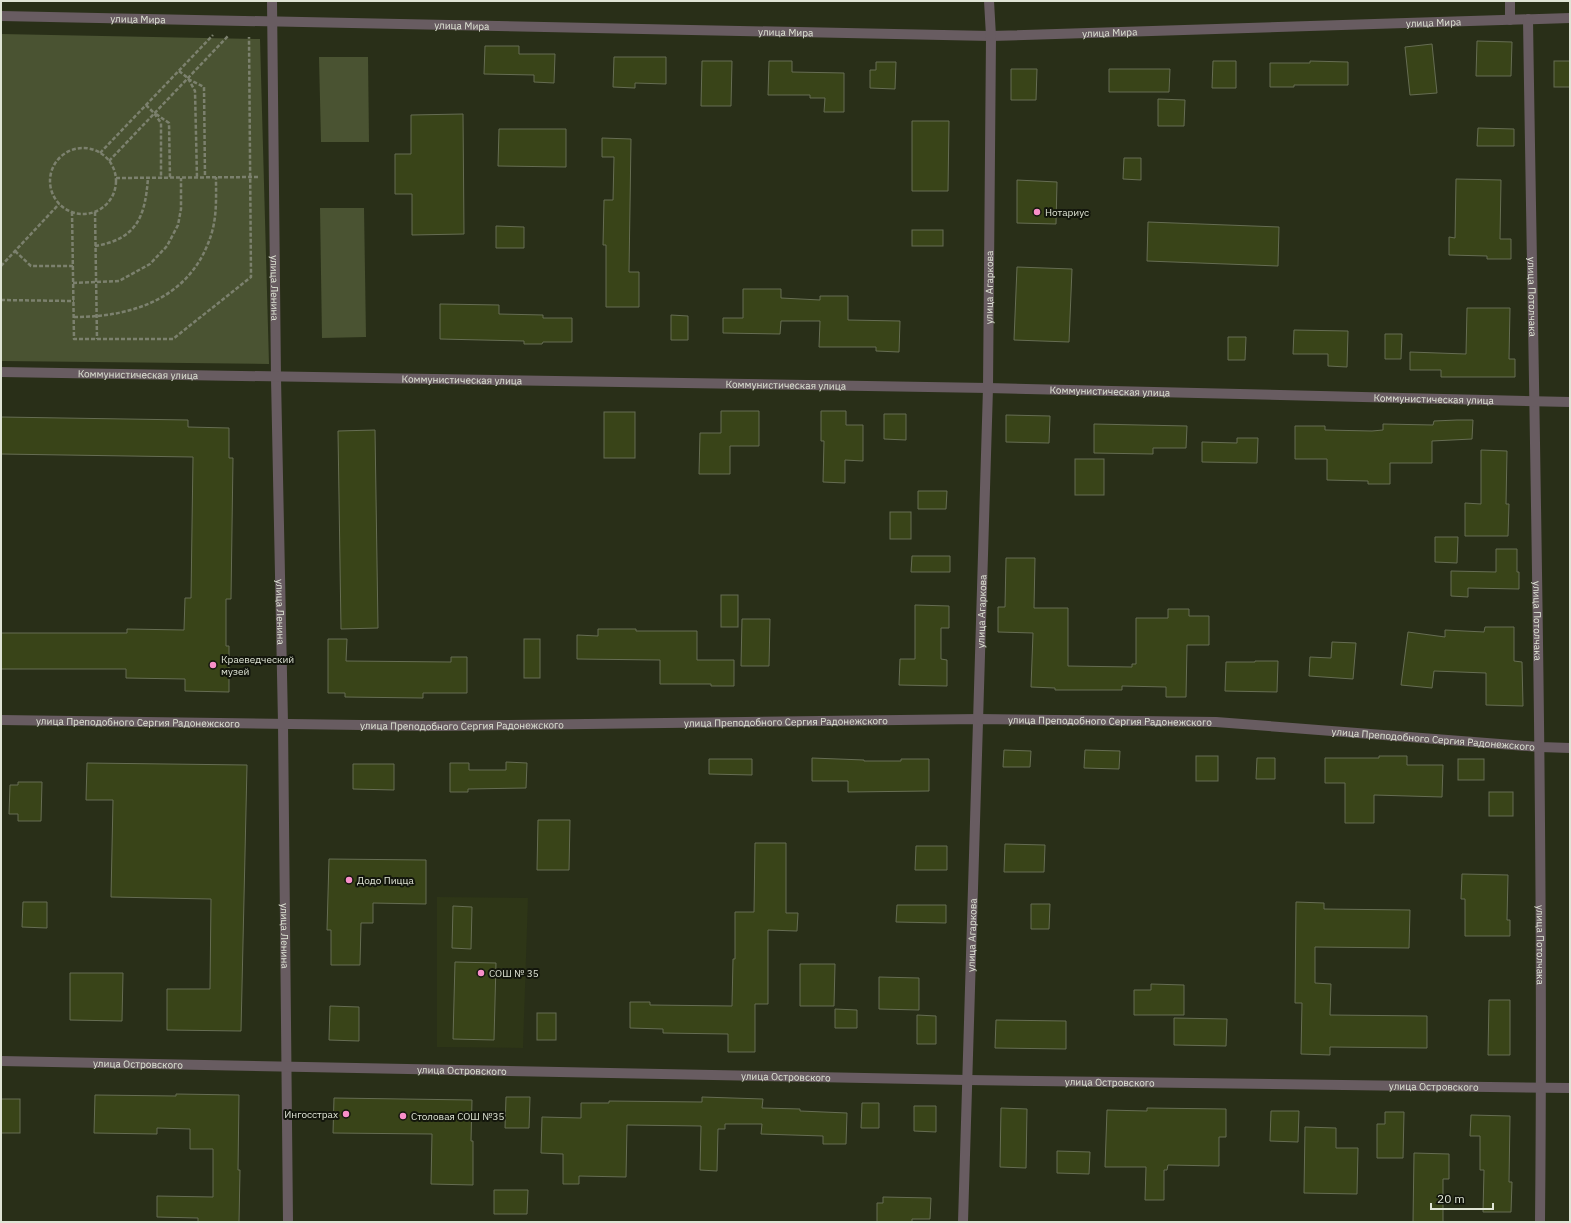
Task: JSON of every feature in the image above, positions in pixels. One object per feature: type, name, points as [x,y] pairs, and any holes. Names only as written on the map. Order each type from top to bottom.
[{"type":"street","name":"улица Ленина","points":[[272,1],[276,378],[283,724],[288,1222]]},
{"type":"street","name":"улица Агаркова","points":[[963,1222],[988,388],[990,1]]},
{"type":"street","points":[[1510,1],[1510,20]]},
{"type":"street","name":"улица Мира","points":[[1,16],[272,20],[991,36],[1570,18]]},
{"type":"street","name":"улица Потолчака","points":[[1528,20],[1540,747],[1540,1222]]},
{"type":"street","name":"Коммунистическая улица","points":[[1,372],[276,378],[988,388],[1570,402]]},
{"type":"street","name":"улица Преподобного Сергия Радонежского","points":[[1,720],[434,726],[978,719],[1216,722],[1540,747],[1570,748]]},
{"type":"street","name":"улица Островского","points":[[1,1061],[968,1080],[1570,1088]]},
{"type":"path","points":[[100,153],[213,35],[228,36],[109,161]]},
{"type":"path","points":[[72,212],[74,339],[173,339],[251,277],[250,37]]},
{"type":"path","points":[[179,71],[204,87],[206,177]]},
{"type":"path","points":[[188,78],[195,91],[197,178]]},
{"type":"path","points":[[146,105],[161,123],[161,178]]},
{"type":"path","points":[[154,113],[169,123],[170,178]]},
{"type":"path","points":[[75,149],[87,149],[100,153],[109,161],[116,178],[114,191],[109,201],[95,212],[84,214],[72,212],[59,204],[54,197],[50,186],[51,172],[56,162],[66,153],[75,149]]},
{"type":"path","points":[[74,317],[97,317],[122,313],[158,300],[184,280],[204,252],[212,231],[216,207],[216,177]]},
{"type":"path","points":[[116,178],[274,177]]},
{"type":"path","points":[[95,246],[122,238],[132,230],[140,218],[146,199],[148,178]]},
{"type":"path","points":[[73,284],[119,281],[150,264],[167,246],[178,225],[181,208],[181,178]]},
{"type":"path","points":[[1,266],[59,204]]},
{"type":"path","points":[[95,212],[97,339]]},
{"type":"path","points":[[15,251],[32,266],[73,266]]},
{"type":"path","points":[[1,300],[74,301]]},
{"type":"shaded area","points":[[1,34],[260,39],[269,364],[1,361]]},
{"type":"shaded area","points":[[319,57],[368,57],[369,142],[321,142]]},
{"type":"shaded area","points":[[320,208],[364,208],[366,337],[322,338]]},
{"type":"shaded area","name":"СОШ № 35","points":[[437,897],[528,898],[523,1048],[437,1047]]},
{"type":"building","points":[[1477,41],[1512,42],[1511,76],[1476,76]]},
{"type":"building","points":[[1432,44],[1437,93],[1410,95],[1405,47]]},
{"type":"building","points":[[485,46],[519,46],[519,54],[555,54],[554,83],[534,82],[534,75],[484,74]]},
{"type":"building","points":[[614,57],[666,57],[666,84],[635,83],[635,88],[613,87]]},
{"type":"building","points":[[702,61],[732,61],[731,106],[701,106]]},
{"type":"building","points":[[769,61],[792,61],[792,72],[844,73],[844,112],[824,112],[825,98],[810,98],[810,95],[768,95]]},
{"type":"building","points":[[1213,61],[1236,61],[1236,88],[1212,88]]},
{"type":"building","points":[[1310,61],[1348,62],[1348,85],[1294,85],[1294,87],[1270,87],[1270,63],[1310,63]]},
{"type":"building","points":[[1554,61],[1570,61],[1570,87],[1554,87]]},
{"type":"building","points":[[876,62],[896,62],[895,89],[870,88],[870,70],[876,70]]},
{"type":"building","points":[[1011,69],[1037,69],[1036,100],[1011,100]]},
{"type":"building","points":[[1109,69],[1170,69],[1169,92],[1109,92]]},
{"type":"building","points":[[1158,99],[1185,100],[1184,126],[1158,126]]},
{"type":"building","points":[[463,114],[464,234],[412,235],[412,194],[395,194],[395,154],[411,154],[411,115]]},
{"type":"building","points":[[912,121],[949,121],[948,191],[912,191]]},
{"type":"building","points":[[1478,128],[1514,129],[1514,146],[1477,146]]},
{"type":"building","points":[[499,129],[566,129],[566,167],[498,166]]},
{"type":"building","points":[[602,138],[631,139],[629,272],[639,272],[639,307],[606,307],[606,245],[603,245],[604,200],[613,200],[614,157],[602,157]]},
{"type":"building","points":[[1124,158],[1141,158],[1141,180],[1123,179]]},
{"type":"building","points":[[1456,179],[1501,180],[1500,239],[1511,239],[1511,259],[1487,259],[1487,256],[1449,255],[1449,237],[1455,238]]},
{"type":"building","name":"Нотариус","points":[[1017,180],[1057,182],[1056,224],[1017,223]]},
{"type":"building","points":[[1148,222],[1279,227],[1278,266],[1147,261]]},
{"type":"building","points":[[496,226],[524,227],[524,248],[496,248]]},
{"type":"building","points":[[912,230],[943,230],[943,246],[912,246]]},
{"type":"building","points":[[1017,267],[1072,269],[1069,342],[1014,340]]},
{"type":"building","points":[[743,289],[781,289],[781,298],[820,300],[820,296],[848,296],[848,320],[900,321],[899,352],[876,351],[876,347],[819,347],[820,321],[781,321],[780,334],[723,333],[723,318],[743,318]]},
{"type":"building","points":[[440,304],[499,305],[499,314],[543,315],[543,318],[572,318],[572,342],[543,342],[542,344],[524,344],[524,341],[440,339]]},
{"type":"building","points":[[1467,308],[1510,308],[1509,359],[1515,359],[1515,377],[1441,377],[1441,370],[1410,370],[1410,352],[1466,354]]},
{"type":"building","points":[[671,315],[688,316],[688,340],[671,340]]},
{"type":"building","points":[[1294,330],[1348,331],[1347,367],[1328,366],[1328,354],[1293,354]]},
{"type":"building","points":[[1385,334],[1402,334],[1401,359],[1385,359]]},
{"type":"building","points":[[1228,337],[1246,337],[1245,360],[1228,360]]},
{"type":"building","points":[[721,411],[759,411],[759,446],[730,446],[730,474],[699,474],[700,433],[721,433]]},
{"type":"building","points":[[821,411],[846,411],[846,425],[863,425],[863,461],[845,460],[845,483],[823,482],[824,441],[821,441]]},
{"type":"building","points":[[604,412],[635,412],[635,458],[604,458]]},
{"type":"building","points":[[884,414],[906,414],[906,440],[884,439]]},
{"type":"building","points":[[1006,415],[1050,416],[1049,443],[1006,442]]},
{"type":"building","points":[[1,417],[188,420],[188,427],[229,428],[229,458],[233,458],[231,599],[226,599],[226,646],[229,646],[229,692],[185,691],[185,679],[126,678],[126,669],[1,669],[1,633],[127,633],[127,629],[184,630],[185,598],[191,598],[193,457],[1,454]]},
{"type":"building","points":[[1473,420],[1472,439],[1432,441],[1432,463],[1390,463],[1390,484],[1368,484],[1368,481],[1327,480],[1327,459],[1295,459],[1295,426],[1325,426],[1325,430],[1372,431],[1383,430],[1383,424],[1433,425],[1434,421]]},
{"type":"building","points":[[1094,424],[1187,426],[1186,448],[1153,448],[1153,454],[1094,453]]},
{"type":"building","points":[[375,430],[378,628],[341,629],[338,431]]},
{"type":"building","points":[[1237,438],[1258,438],[1257,463],[1202,462],[1202,442],[1237,443]]},
{"type":"building","points":[[1481,450],[1507,451],[1506,504],[1509,504],[1508,536],[1465,536],[1465,503],[1481,504]]},
{"type":"building","points":[[1075,459],[1104,459],[1104,495],[1075,495]]},
{"type":"building","points":[[918,491],[947,491],[946,509],[918,509]]},
{"type":"building","points":[[890,512],[911,512],[911,539],[890,539]]},
{"type":"building","points":[[1435,537],[1458,537],[1457,563],[1435,562]]},
{"type":"building","points":[[1496,549],[1517,549],[1519,589],[1468,588],[1468,597],[1451,596],[1451,571],[1496,572]]},
{"type":"building","points":[[912,556],[950,556],[950,572],[911,572]]},
{"type":"building","points":[[1006,558],[1035,558],[1034,608],[1068,608],[1068,666],[1132,667],[1132,664],[1136,664],[1136,618],[1168,618],[1168,609],[1189,609],[1189,616],[1209,616],[1209,645],[1187,645],[1186,697],[1166,697],[1166,687],[1122,686],[1122,690],[1055,690],[1055,688],[1031,687],[1033,633],[998,632],[998,607],[1005,607]]},
{"type":"building","points":[[721,595],[738,595],[738,627],[721,627]]},
{"type":"building","points":[[915,605],[949,606],[949,628],[941,628],[941,659],[947,660],[947,686],[899,685],[900,659],[915,659]]},
{"type":"building","points":[[742,619],[770,619],[769,666],[741,666]]},
{"type":"building","points":[[1485,627],[1514,627],[1514,661],[1522,662],[1523,706],[1486,705],[1486,673],[1434,671],[1432,688],[1401,685],[1408,632],[1445,637],[1445,630],[1484,632]]},
{"type":"building","points":[[598,629],[636,629],[636,631],[697,631],[697,660],[734,660],[734,686],[711,686],[711,684],[660,684],[660,660],[577,659],[577,635],[598,636]]},
{"type":"building","points":[[328,639],[347,639],[346,661],[451,662],[451,657],[467,657],[467,693],[423,693],[423,698],[345,697],[345,693],[328,693]]},
{"type":"building","points":[[524,639],[540,639],[540,678],[524,678]]},
{"type":"building","points":[[1332,642],[1356,643],[1353,679],[1309,676],[1310,657],[1331,658]]},
{"type":"building","points":[[1278,661],[1277,692],[1225,691],[1226,662]]},
{"type":"building","points":[[1004,750],[1031,751],[1030,767],[1003,767]]},
{"type":"building","points":[[1085,750],[1120,751],[1119,769],[1084,768]]},
{"type":"building","points":[[1196,756],[1218,756],[1218,781],[1196,781]]},
{"type":"building","points":[[1379,756],[1407,756],[1407,765],[1443,765],[1442,797],[1374,795],[1374,823],[1345,823],[1345,783],[1325,783],[1325,758],[1379,758]]},
{"type":"building","points":[[812,758],[864,761],[929,759],[929,791],[848,792],[848,781],[812,781]]},
{"type":"building","points":[[1257,758],[1275,758],[1275,779],[1256,779]]},
{"type":"building","points":[[709,759],[752,759],[752,775],[709,774]]},
{"type":"building","points":[[1458,759],[1484,759],[1484,780],[1458,780]]},
{"type":"building","points":[[506,762],[527,763],[526,788],[468,789],[468,792],[450,792],[450,763],[469,763],[469,770],[506,770]]},
{"type":"building","points":[[87,763],[247,765],[241,1031],[167,1030],[167,989],[210,989],[211,899],[111,897],[113,800],[86,800]]},
{"type":"building","points":[[353,764],[394,764],[394,790],[353,789]]},
{"type":"building","points":[[18,782],[42,782],[41,821],[18,821],[18,814],[9,814],[10,785],[18,785]]},
{"type":"building","points":[[1489,792],[1513,792],[1513,816],[1489,816]]},
{"type":"building","points":[[538,820],[570,820],[569,870],[537,870]]},
{"type":"building","points":[[755,843],[786,843],[786,913],[798,913],[797,931],[768,930],[768,1004],[755,1004],[755,1052],[728,1052],[728,1034],[663,1033],[663,1029],[630,1028],[630,1002],[650,1002],[650,1005],[732,1006],[733,959],[735,959],[735,912],[754,912]]},
{"type":"building","points":[[1005,844],[1045,845],[1044,872],[1004,872]]},
{"type":"building","points":[[916,846],[947,846],[947,870],[915,870]]},
{"type":"building","points":[[329,859],[426,860],[426,904],[373,903],[373,923],[361,923],[360,965],[331,965],[331,930],[327,930]]},
{"type":"building","points":[[1462,874],[1508,875],[1507,920],[1510,920],[1510,936],[1465,936],[1465,899],[1461,899]]},
{"type":"building","points":[[23,902],[47,902],[47,928],[22,927]]},
{"type":"building","points":[[1296,902],[1324,903],[1324,909],[1410,910],[1409,948],[1315,947],[1315,983],[1331,984],[1330,1015],[1427,1016],[1427,1048],[1330,1047],[1330,1055],[1301,1054],[1302,1003],[1295,1003]]},
{"type":"building","points":[[1031,904],[1050,904],[1049,929],[1031,929]]},
{"type":"building","points":[[897,905],[946,905],[946,923],[896,922]]},
{"type":"building","points":[[453,906],[472,907],[471,949],[452,948]]},
{"type":"building","points":[[455,962],[496,963],[494,1040],[453,1039]]},
{"type":"building","points":[[800,964],[835,964],[834,1006],[800,1006]]},
{"type":"building","points":[[70,973],[123,973],[122,1021],[70,1020]]},
{"type":"building","points":[[879,977],[919,978],[919,1010],[879,1009]]},
{"type":"building","points":[[1151,984],[1184,985],[1184,1015],[1134,1015],[1134,990],[1151,990]]},
{"type":"building","points":[[1489,1000],[1510,1000],[1510,1055],[1488,1055]]},
{"type":"building","points":[[330,1006],[359,1007],[359,1041],[329,1040]]},
{"type":"building","points":[[835,1009],[857,1010],[857,1028],[835,1028]]},
{"type":"building","points":[[537,1013],[556,1013],[556,1040],[537,1040]]},
{"type":"building","points":[[917,1015],[936,1016],[936,1044],[917,1044]]},
{"type":"building","points":[[1174,1018],[1227,1019],[1226,1046],[1174,1045]]},
{"type":"building","points":[[996,1020],[1066,1021],[1066,1049],[995,1048]]},
{"type":"building","points":[[176,1094],[239,1095],[239,1222],[198,1222],[198,1218],[157,1217],[157,1196],[213,1197],[213,1149],[190,1149],[190,1129],[157,1128],[157,1134],[94,1133],[95,1095],[176,1096]]},
{"type":"building","points":[[506,1097],[530,1097],[529,1128],[505,1128]]},
{"type":"building","points":[[702,1097],[763,1099],[762,1108],[800,1109],[800,1111],[847,1113],[846,1144],[823,1144],[823,1136],[761,1134],[762,1124],[725,1124],[725,1129],[718,1129],[717,1171],[700,1170],[701,1126],[627,1125],[626,1177],[579,1176],[579,1184],[563,1184],[563,1154],[541,1153],[542,1117],[581,1118],[581,1103],[609,1103],[609,1101],[702,1102]]},
{"type":"building","name":"Столовая СОШ №35","points":[[334,1098],[472,1100],[471,1141],[473,1141],[473,1185],[431,1184],[432,1134],[333,1133]]},
{"type":"building","points":[[1,1099],[20,1099],[20,1133],[1,1133]]},
{"type":"building","points":[[862,1103],[879,1103],[879,1128],[861,1128]]},
{"type":"building","points":[[914,1106],[936,1106],[936,1132],[914,1131]]},
{"type":"building","points":[[1001,1108],[1027,1109],[1026,1168],[1000,1167]]},
{"type":"building","points":[[1147,1108],[1226,1109],[1226,1137],[1219,1137],[1219,1166],[1168,1165],[1167,1170],[1164,1170],[1164,1200],[1145,1200],[1146,1167],[1105,1167],[1107,1110],[1147,1111]]},
{"type":"building","points":[[1271,1111],[1299,1111],[1298,1142],[1270,1141]]},
{"type":"building","points":[[1385,1112],[1404,1112],[1403,1158],[1377,1158],[1377,1124],[1385,1124]]},
{"type":"building","points":[[1471,1115],[1510,1116],[1509,1182],[1512,1182],[1511,1212],[1483,1212],[1484,1170],[1480,1170],[1480,1136],[1470,1136]]},
{"type":"building","points":[[1305,1127],[1336,1128],[1336,1148],[1358,1148],[1357,1194],[1304,1193]]},
{"type":"building","points":[[1057,1151],[1090,1152],[1089,1174],[1057,1173]]},
{"type":"building","points":[[1414,1153],[1449,1154],[1449,1179],[1443,1179],[1443,1222],[1413,1222]]},
{"type":"building","points":[[494,1190],[528,1190],[527,1214],[494,1214]]},
{"type":"building","points":[[883,1197],[931,1198],[930,1219],[912,1219],[912,1222],[877,1222],[877,1203],[883,1203]]},
{"type":"place","name":"Нотариус","points":[[1037,212]]},
{"type":"place","name":"Краеведческий музей","points":[[213,665]]},
{"type":"place","name":"Додо Пицца","points":[[349,880]]},
{"type":"place","name":"СОШ № 35","points":[[481,973]]},
{"type":"place","name":"Ингосстрах","points":[[346,1114]]},
{"type":"place","name":"Столовая СОШ №35","points":[[403,1116]]}]
